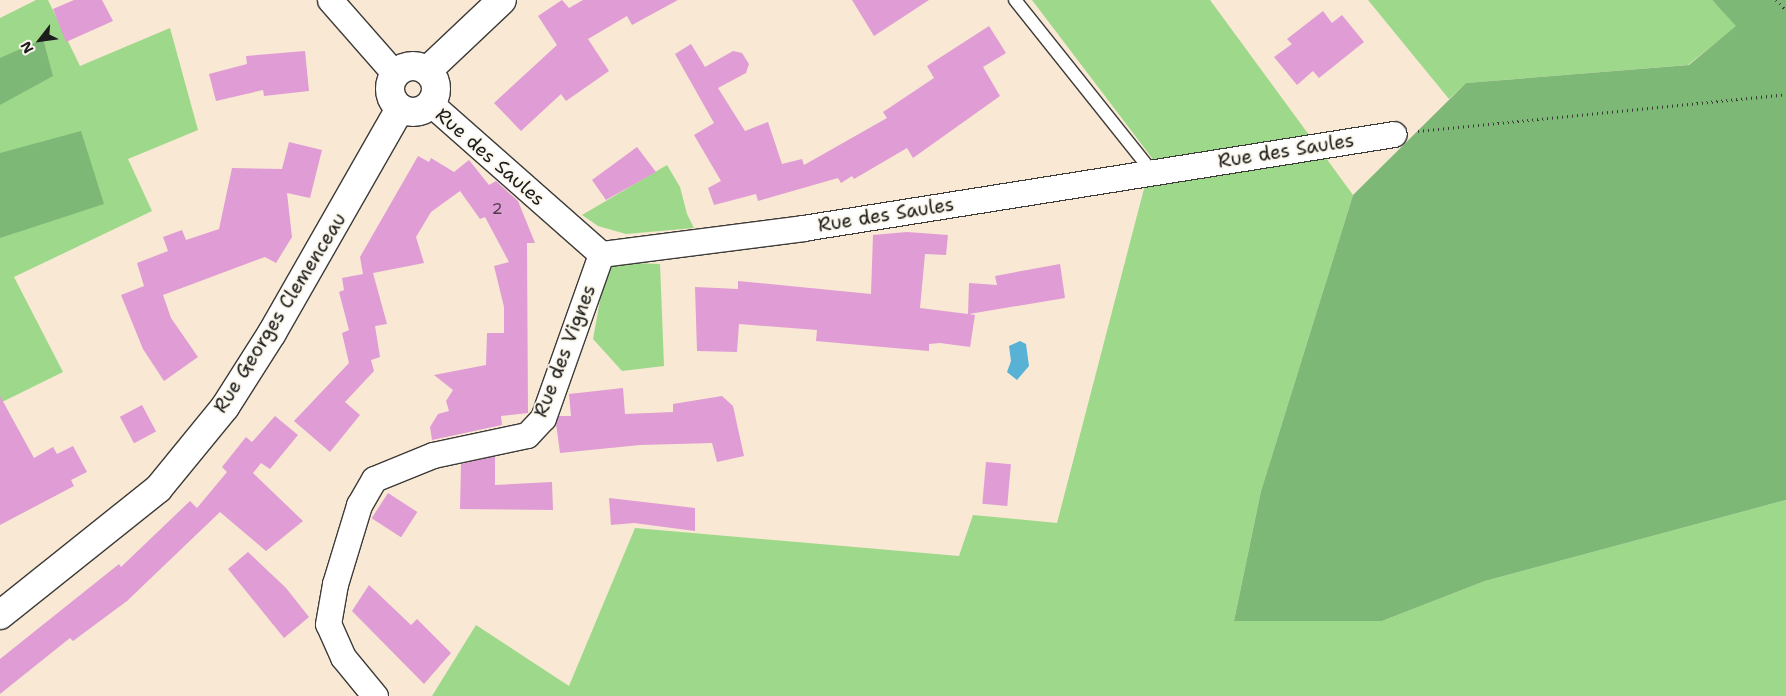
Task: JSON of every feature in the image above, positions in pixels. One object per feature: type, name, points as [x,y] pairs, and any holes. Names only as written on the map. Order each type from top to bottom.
[{"type":"street","points":[[330,0],[395,74]]},
{"type":"street","points":[[427,71],[502,0]]},
{"type":"street","points":[[409,66],[427,71],[436,84],[430,104],[416,112],[400,108],[391,96],[390,88],[395,74],[409,66]]},
{"type":"street","name":"Rue des Saules","points":[[430,104],[601,254],[803,228],[1394,134]]},
{"type":"street","name":"Rue Georges Clemenceau","points":[[0,615],[158,489],[225,407],[272,333],[400,108]]},
{"type":"street","name":"Rue des Vignes","points":[[375,696],[343,657],[328,624],[335,584],[360,505],[374,479],[433,455],[527,436],[543,418],[601,254]]},
{"type":"lane","points":[[1015,0],[1153,173]]},
{"type":"path","points":[[1776,0],[1786,10]]},
{"type":"path","points":[[1394,134],[1786,94]]},
{"type":"green space","points":[[36,0],[48,0],[80,66],[170,28],[198,130],[128,159],[152,211],[14,277],[63,372],[0,403],[0,18]]},
{"type":"green space","points":[[1032,0],[1210,0],[1353,195],[1261,491],[1234,621],[1382,621],[1485,581],[1786,500],[1786,696],[432,696],[476,625],[569,686],[635,528],[959,556],[973,515],[1057,523],[1152,158]]},
{"type":"green space","points":[[1368,0],[1712,0],[1737,26],[1688,65],[1466,83],[1449,99]]},
{"type":"green space","points":[[1712,0],[1786,0],[1786,500],[1485,581],[1382,621],[1234,621],[1261,491],[1353,195],[1466,83],[1689,65],[1736,26]]},
{"type":"green space","points":[[43,39],[53,76],[0,105],[0,58]]},
{"type":"green space","points":[[81,131],[104,204],[0,238],[0,153]]},
{"type":"green space","points":[[667,165],[680,187],[687,214],[694,228],[626,234],[598,226],[582,215]]},
{"type":"green space","points":[[607,262],[660,264],[664,366],[622,371],[593,339]]},
{"type":"water","points":[[1020,341],[1026,344],[1029,366],[1017,380],[1007,372],[1011,361],[1009,346]]},
{"type":"building","points":[[74,0],[102,0],[113,21],[66,42],[53,9]]},
{"type":"building","points":[[562,0],[569,8],[583,0],[678,0],[632,25],[627,16],[588,39],[609,71],[566,101],[561,94],[521,131],[494,103],[557,45],[538,16]]},
{"type":"building","points":[[852,0],[929,0],[874,36]]},
{"type":"building","points":[[1323,11],[1332,23],[1342,15],[1364,42],[1319,78],[1313,71],[1297,85],[1274,57],[1292,44],[1287,39]]},
{"type":"building","points":[[989,26],[1006,53],[983,67],[1000,96],[913,158],[907,148],[854,179],[852,176],[841,183],[838,178],[758,201],[756,194],[714,205],[708,188],[721,181],[694,135],[714,123],[675,54],[691,44],[705,67],[733,51],[742,53],[749,64],[746,73],[718,88],[745,131],[768,122],[782,164],[802,159],[804,165],[887,118],[883,112],[934,78],[927,66]]},
{"type":"building","points":[[305,51],[309,91],[264,96],[263,90],[216,101],[209,74],[247,64],[246,56]]},
{"type":"building","points":[[289,142],[322,150],[310,198],[287,193],[292,237],[276,263],[265,257],[163,295],[171,318],[198,357],[164,381],[143,349],[121,295],[144,286],[137,263],[168,251],[163,237],[182,230],[186,240],[219,229],[232,168],[282,169]]},
{"type":"building","points":[[637,147],[656,172],[606,200],[592,180]]},
{"type":"building","points":[[418,156],[429,162],[431,158],[454,172],[469,160],[489,185],[496,181],[518,201],[535,243],[527,243],[528,413],[501,416],[502,425],[432,440],[430,427],[438,414],[449,411],[446,401],[453,390],[434,375],[486,365],[487,333],[504,333],[504,307],[494,266],[509,262],[485,217],[480,219],[460,191],[431,212],[416,237],[424,263],[373,273],[387,324],[375,326],[380,357],[371,360],[374,371],[345,402],[360,415],[330,452],[294,421],[349,363],[342,333],[349,330],[339,292],[344,290],[342,278],[363,274],[360,257]]},
{"type":"building","points":[[907,232],[948,235],[946,255],[925,254],[920,308],[968,314],[969,283],[997,285],[995,276],[1060,264],[1065,298],[969,314],[975,315],[970,347],[940,343],[929,344],[929,351],[816,341],[817,330],[739,324],[737,352],[697,351],[695,287],[738,289],[738,281],[871,294],[873,235]]},
{"type":"building","points":[[623,388],[625,414],[673,412],[673,404],[722,396],[733,406],[744,456],[717,462],[712,443],[640,445],[560,453],[556,423],[559,416],[571,416],[569,394]]},
{"type":"building","points":[[0,396],[34,458],[53,447],[57,454],[73,446],[87,472],[71,480],[74,486],[0,525]]},
{"type":"building","points":[[142,405],[156,431],[134,443],[120,417]]},
{"type":"building","points":[[275,416],[298,435],[270,469],[261,463],[253,473],[303,521],[266,551],[220,512],[127,601],[73,641],[70,638],[0,694],[0,659],[119,564],[121,567],[190,501],[197,508],[227,472],[222,467],[246,437],[252,442]]},
{"type":"building","points":[[495,456],[495,485],[552,482],[553,510],[460,509],[461,464]]},
{"type":"building","points":[[986,462],[1011,464],[1007,506],[982,504]]},
{"type":"building","points":[[388,493],[417,512],[401,537],[372,518]]},
{"type":"building","points":[[609,498],[695,508],[695,531],[634,523],[611,525]]},
{"type":"building","points":[[248,552],[286,588],[309,617],[284,638],[228,569]]},
{"type":"building","points":[[369,585],[411,625],[417,619],[451,653],[424,684],[352,611]]}]
